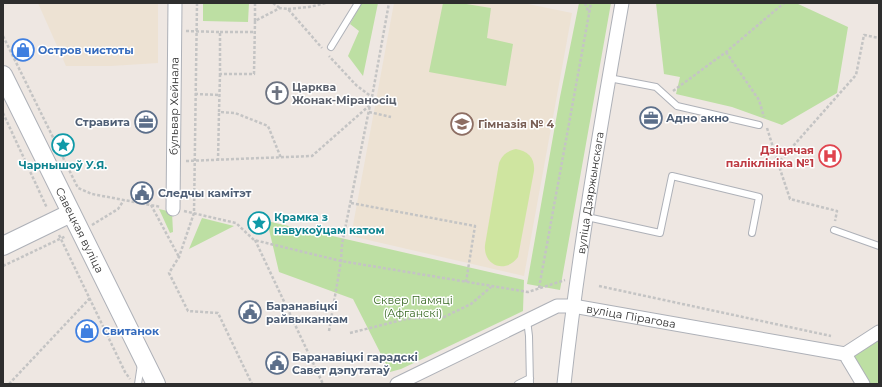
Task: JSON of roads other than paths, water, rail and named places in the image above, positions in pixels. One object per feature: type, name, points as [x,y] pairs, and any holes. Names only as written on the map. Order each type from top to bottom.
[{"type":"main road","name":"Савецкая вуліца","points":[[3,75],[156,384]]},
{"type":"main road","points":[[3,246],[71,213]]},
{"type":"street","name":"бульвар Хейнала","points":[[173,209],[175,3]]},
{"type":"street","name":"вуліца Дзяржынскага","points":[[564,384],[573,306],[622,3]]},
{"type":"street","name":"вуліца Пірагова","points":[[397,384],[557,306],[573,306],[845,354]]},
{"type":"street","points":[[863,384],[845,354],[879,332]]},
{"type":"lane","points":[[331,47],[358,3]]},
{"type":"lane","points":[[609,78],[656,87],[677,106],[760,125]]},
{"type":"lane","points":[[587,217],[660,234],[672,176],[759,197],[752,234]]},
{"type":"lane","points":[[834,230],[879,246]]},
{"type":"lane","points":[[518,384],[530,381],[529,336],[527,320]]},
{"type":"lane","points":[[135,383],[143,357]]},
{"type":"place","name":"Остров чистоты","points":[[23,50]]},
{"type":"place","name":"Царква Жонак-Міраносіц","points":[[277,93]]},
{"type":"place","name":"Адно акно","points":[[651,118]]},
{"type":"place","name":"Стравита","points":[[146,122]]},
{"type":"place","name":"Гімназія № 4","points":[[462,124]]},
{"type":"place","name":"Чарнышоў У.Я.","points":[[63,145]]},
{"type":"place","name":"Дзіцячая паліклініка №1","points":[[830,156]]},
{"type":"place","name":"Следчы камітэт","points":[[142,193]]},
{"type":"place","name":"Крамка з навукоўцам катом","points":[[259,223]]},
{"type":"place","name":"Баранавіцкі райвыканкам","points":[[250,312]]},
{"type":"place","name":"Свитанок","points":[[87,331]]},
{"type":"place","name":"Баранавіцкі гарадскі Савет дэпутатаў","points":[[277,363]]},
{"type":"park label","name":"Сквер Памяці (Афганскі)","points":[[413,306]]}]
